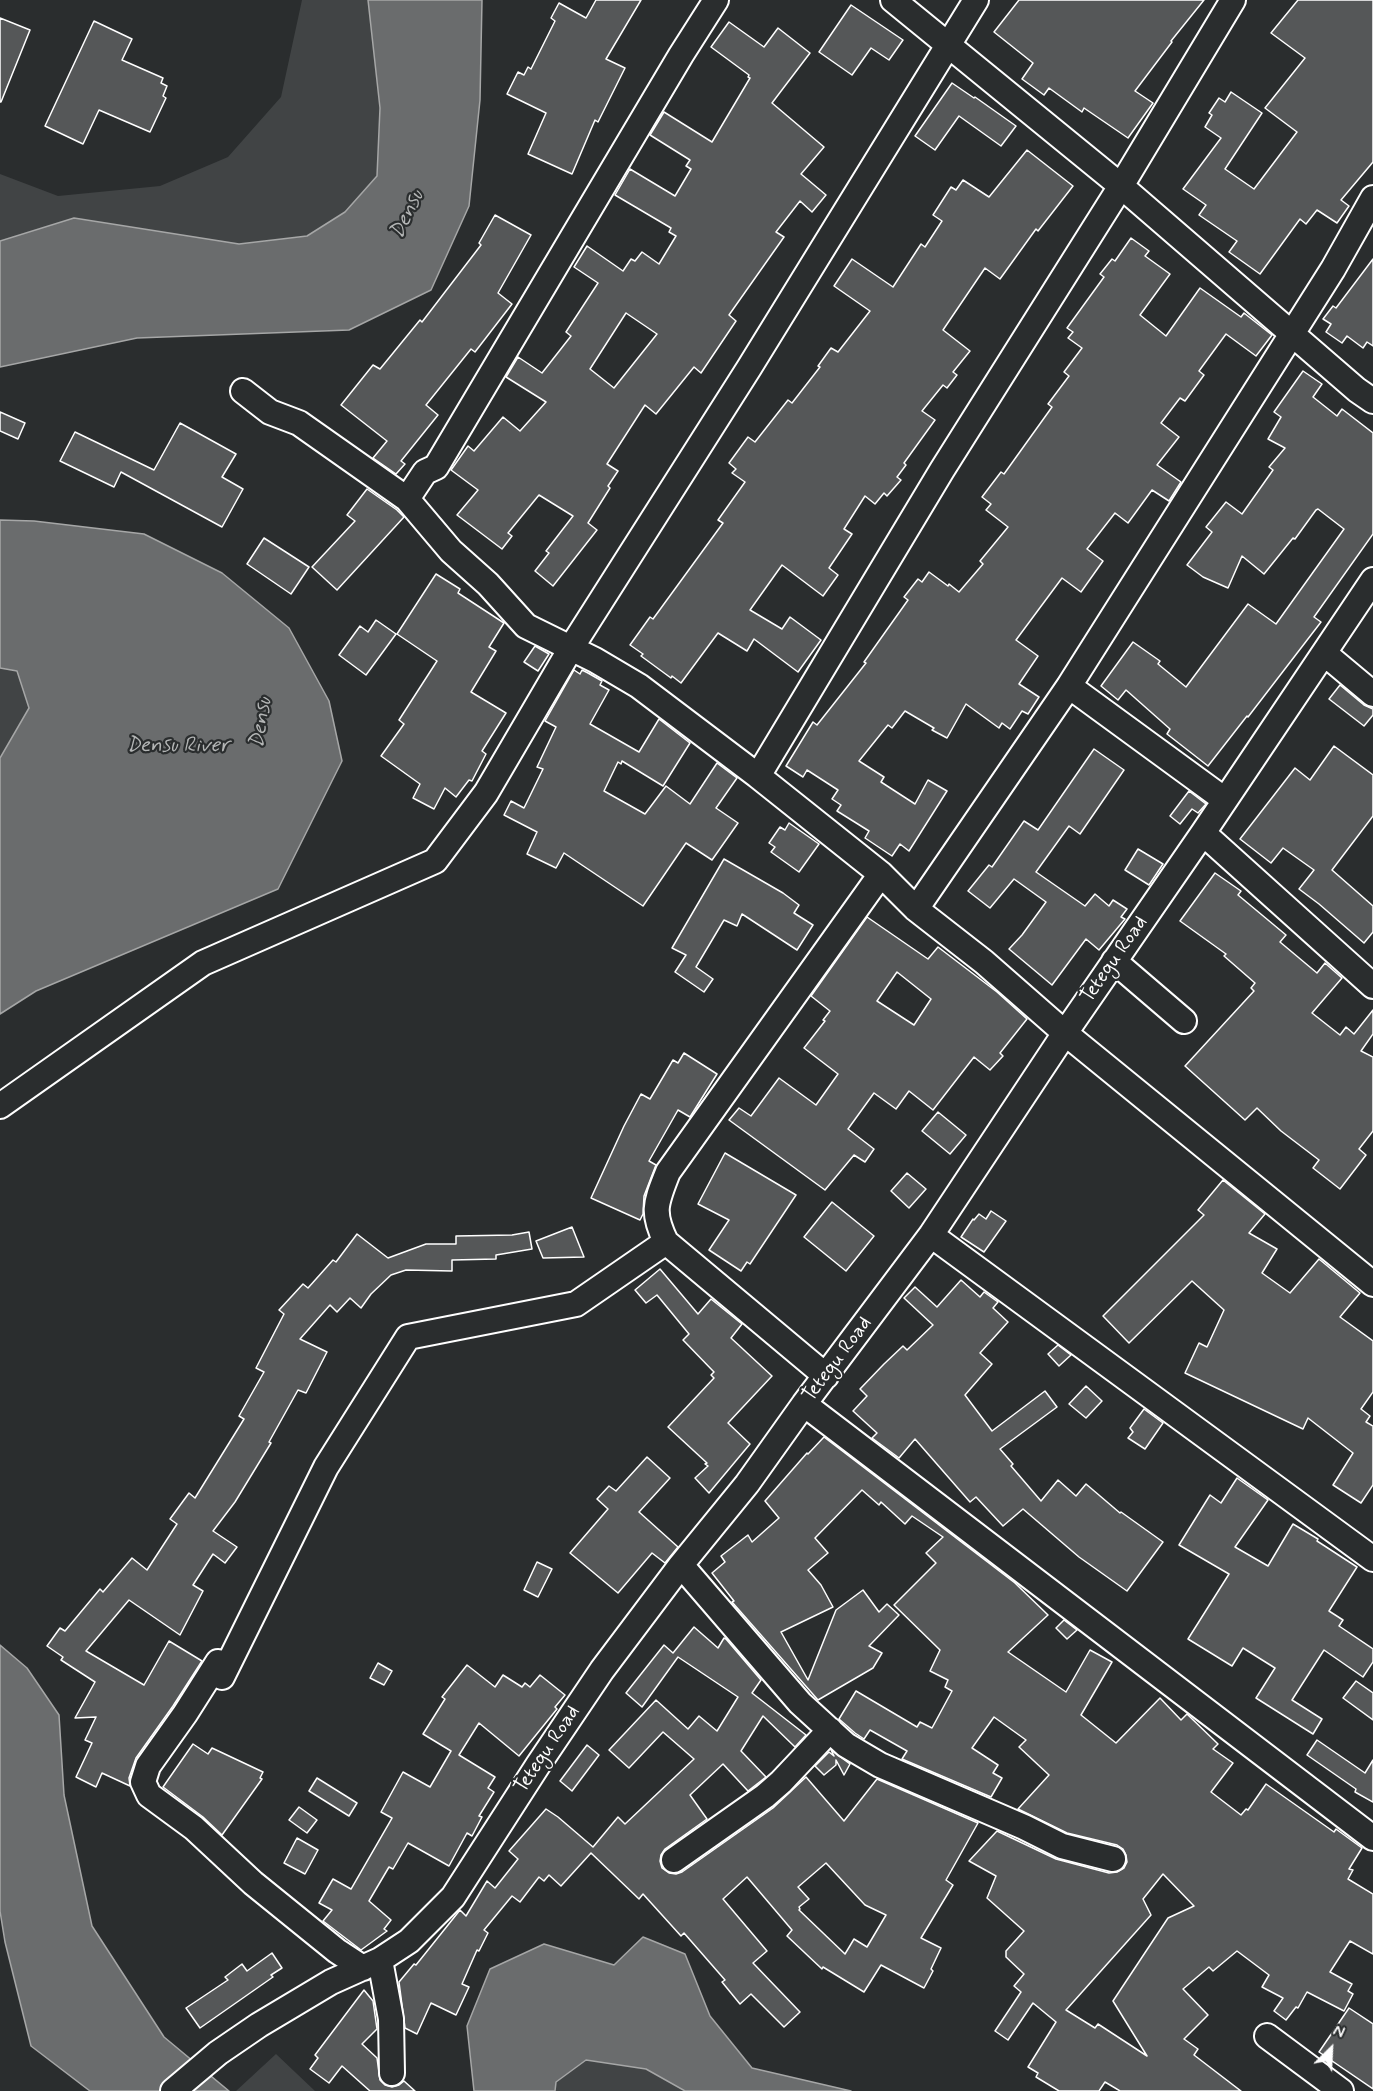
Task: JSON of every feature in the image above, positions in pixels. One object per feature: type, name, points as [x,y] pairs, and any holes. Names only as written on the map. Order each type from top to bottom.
[{"type":"street","points":[[407,500],[425,472],[436,468],[716,0]]},
{"type":"street","points":[[893,0],[1121,186],[1357,390],[1373,401]]},
{"type":"street","points":[[0,1106],[203,963],[435,861],[486,793],[571,648],[755,357],[976,0]]},
{"type":"street","points":[[758,776],[942,470],[1121,186],[1233,0]]},
{"type":"street","points":[[916,909],[1069,686],[1333,269],[1373,198]]},
{"type":"street","points":[[243,391],[270,412],[299,423],[407,500],[451,551],[488,584],[526,626],[639,686],[758,776],[881,874],[916,909],[984,962],[1065,1033],[1373,1284]]},
{"type":"street","name":"Tetegu Road","points":[[173,2091],[218,2053],[294,2003],[331,1982],[372,1964],[409,1941],[436,1917],[453,1897],[537,1765],[602,1670],[681,1565],[747,1484],[931,1235],[1065,1033],[1373,580]]},
{"type":"street","points":[[1324,653],[1373,694]]},
{"type":"street","points":[[1069,686],[1225,800]]},
{"type":"street","points":[[1203,833],[1373,986]]},
{"type":"street","points":[[826,1376],[666,1242],[657,1222],[657,1200],[668,1172],[881,874]]},
{"type":"street","points":[[1114,961],[1184,1021]]},
{"type":"street","points":[[931,1235],[1373,1559]]},
{"type":"street","points":[[392,2073],[391,2019],[372,1964],[337,1951],[253,1883],[194,1828],[149,1795],[143,1782],[148,1766],[220,1669],[326,1467],[408,1337],[576,1304],[666,1242]]},
{"type":"street","points":[[804,1404],[1373,1838]]},
{"type":"street","points":[[681,1565],[800,1702],[846,1745],[880,1765],[1024,1827],[1062,1846],[1113,1859]]},
{"type":"street","points":[[674,1860],[765,1796],[830,1730]]},
{"type":"street","points":[[1267,2036],[1341,2091]]},
{"type":"shaded area","points":[[302,0],[368,0],[380,108],[377,176],[345,212],[307,236],[238,244],[74,218],[0,241],[0,174],[58,196],[160,186],[228,157],[281,97]]},
{"type":"shaded area","points":[[0,668],[17,671],[29,708],[0,758]]},
{"type":"shaded area","points":[[276,2054],[315,2091],[236,2091]]},
{"type":"shaded area","points":[[586,2060],[646,2069],[685,2091],[555,2091],[556,2082]]},
{"type":"water","name":"Densu","points":[[368,0],[482,0],[480,100],[469,206],[431,290],[349,330],[137,338],[0,367],[0,241],[74,218],[239,244],[307,236],[345,212],[377,176],[380,108]]},
{"type":"water","name":"Densu River","points":[[0,520],[34,521],[144,534],[222,573],[289,628],[329,701],[342,761],[278,889],[36,991],[0,1014],[0,758],[29,708],[17,671],[0,668]]},
{"type":"water","points":[[0,1645],[27,1668],[59,1715],[64,1795],[92,1926],[164,2037],[229,2091],[90,2091],[31,2046],[5,1942],[0,1911]]},
{"type":"water","points":[[643,1937],[685,1954],[710,2016],[752,2068],[851,2091],[685,2091],[646,2069],[586,2060],[556,2082],[555,2091],[474,2091],[467,2026],[490,1969],[544,1944],[614,1965]]},
{"type":"building","points":[[596,0],[641,0],[606,59],[625,68],[598,122],[595,120],[572,174],[528,154],[546,113],[507,94],[518,72],[524,75],[528,67],[531,69],[555,21],[551,18],[559,3],[586,18]]},
{"type":"building","points":[[1019,0],[1204,0],[1135,91],[1153,103],[1128,138],[1084,108],[1082,112],[1049,88],[1044,95],[1022,79],[1033,63],[994,32]]},
{"type":"building","points":[[1298,0],[1373,0],[1373,162],[1341,200],[1349,206],[1337,223],[1317,210],[1306,224],[1300,219],[1260,274],[1229,252],[1237,241],[1199,215],[1206,205],[1183,189],[1221,138],[1205,127],[1212,115],[1209,113],[1219,98],[1225,102],[1231,92],[1262,113],[1225,169],[1254,189],[1297,132],[1265,108],[1305,58],[1271,33]]},
{"type":"building","points":[[851,5],[903,40],[889,60],[871,48],[852,75],[819,52]]},
{"type":"building","points":[[0,18],[30,30],[1,102],[0,102]]},
{"type":"building","points":[[94,21],[132,39],[122,60],[163,78],[161,83],[167,86],[163,96],[166,98],[150,132],[99,110],[83,144],[45,126]]},
{"type":"building","points":[[729,22],[764,47],[778,28],[810,53],[772,103],[824,147],[801,174],[826,195],[812,212],[800,201],[776,232],[784,237],[729,315],[736,321],[701,373],[694,367],[656,414],[645,405],[607,464],[618,471],[588,523],[597,530],[553,586],[535,571],[549,553],[546,551],[573,516],[539,495],[508,533],[512,536],[502,549],[457,515],[478,490],[451,470],[468,446],[474,451],[503,417],[520,431],[546,402],[506,377],[518,357],[542,373],[571,336],[566,332],[598,283],[574,267],[587,246],[623,271],[631,259],[635,261],[642,252],[659,264],[676,236],[669,232],[671,228],[615,195],[630,169],[675,196],[691,169],[686,166],[690,160],[650,135],[664,112],[712,142],[750,78],[711,47]],"holes":[[[626,313],[657,334],[614,388],[590,369]]]},
{"type":"building","points":[[952,83],[1016,126],[1001,146],[959,116],[935,150],[915,136]]},
{"type":"building","points":[[1027,150],[1073,186],[1038,231],[1036,229],[1000,279],[985,268],[943,330],[970,351],[953,372],[957,375],[947,388],[943,385],[922,411],[935,420],[904,463],[906,465],[897,477],[901,480],[887,496],[884,493],[875,504],[865,496],[844,529],[852,534],[829,568],[838,575],[823,596],[782,565],[750,610],[782,629],[790,617],[821,640],[798,672],[754,639],[747,651],[718,633],[681,683],[672,676],[671,678],[630,645],[650,617],[653,619],[723,523],[718,520],[745,482],[732,473],[736,469],[729,463],[748,437],[755,442],[788,400],[792,403],[820,367],[818,366],[831,348],[838,352],[870,311],[834,286],[852,259],[893,287],[921,244],[925,247],[942,221],[933,215],[951,187],[956,190],[963,180],[989,197]]},
{"type":"building","points":[[495,215],[531,235],[498,293],[512,304],[475,352],[471,349],[426,405],[438,415],[401,461],[405,464],[396,474],[373,458],[387,441],[341,405],[373,365],[380,369],[420,320],[422,322],[481,245],[479,243]]},
{"type":"building","points":[[1131,238],[1149,251],[1145,256],[1170,274],[1140,315],[1166,336],[1200,288],[1241,317],[1244,313],[1272,335],[1256,356],[1226,334],[1199,371],[1204,375],[1185,401],[1180,398],[1161,423],[1179,437],[1157,465],[1181,482],[1169,501],[1152,490],[1128,523],[1115,513],[1087,549],[1103,561],[1081,592],[1062,578],[1016,640],[1038,656],[1019,684],[1039,697],[1028,714],[1022,711],[1010,729],[1002,723],[999,728],[966,704],[947,738],[905,711],[892,728],[888,725],[859,761],[884,777],[881,782],[915,804],[928,780],[947,791],[909,851],[900,844],[892,856],[865,838],[869,831],[837,811],[841,805],[832,799],[838,790],[807,770],[803,777],[786,766],[813,722],[817,725],[866,663],[864,662],[908,600],[904,597],[918,579],[922,582],[929,572],[959,592],[983,564],[980,561],[1008,527],[986,510],[991,504],[982,497],[1001,472],[1004,474],[1052,407],[1048,404],[1069,376],[1064,372],[1082,348],[1068,338],[1073,332],[1067,328],[1104,277],[1100,274],[1112,259],[1115,261]]},
{"type":"building","points":[[1373,259],[1373,346],[1367,342],[1363,348],[1347,336],[1342,343],[1326,332],[1331,324],[1323,319],[1333,306],[1336,308]]},
{"type":"building","points":[[1303,371],[1322,384],[1313,397],[1337,416],[1342,409],[1373,433],[1373,534],[1314,617],[1321,622],[1208,766],[1167,734],[1170,729],[1126,690],[1118,700],[1101,686],[1133,642],[1160,661],[1158,664],[1186,687],[1248,604],[1276,624],[1344,529],[1318,509],[1316,510],[1295,539],[1293,538],[1264,574],[1242,556],[1228,588],[1203,577],[1187,565],[1212,532],[1206,527],[1226,502],[1242,514],[1273,470],[1269,467],[1285,448],[1268,439],[1281,417],[1274,412]]},
{"type":"building","points":[[0,412],[25,423],[18,439],[0,431]]},
{"type":"building","points":[[180,423],[236,454],[222,477],[243,489],[222,527],[121,472],[114,487],[60,461],[75,432],[154,470]]},
{"type":"building","points":[[367,489],[404,517],[337,590],[312,567],[355,521],[347,515]]},
{"type":"building","points":[[264,538],[309,567],[291,594],[247,564]]},
{"type":"building","points":[[436,574],[460,589],[458,593],[504,623],[489,647],[496,651],[471,692],[506,713],[482,751],[486,754],[472,781],[469,780],[456,797],[445,788],[434,809],[413,798],[420,784],[381,756],[404,724],[399,720],[437,661],[397,634]]},
{"type":"building","points":[[376,620],[396,634],[366,675],[339,655],[360,626],[368,632]]},
{"type":"building","points":[[535,646],[549,654],[538,671],[524,662]]},
{"type":"building","points":[[574,670],[580,674],[582,670],[602,681],[600,685],[609,690],[590,724],[639,752],[659,719],[690,743],[663,786],[622,761],[621,764],[618,762],[604,791],[645,814],[666,786],[690,804],[717,763],[737,778],[716,808],[738,823],[712,860],[686,843],[643,906],[564,853],[556,868],[527,854],[537,832],[504,815],[511,801],[524,808],[543,769],[537,767],[556,727],[545,721]]},
{"type":"building","points":[[1340,685],[1364,705],[1373,709],[1373,715],[1364,726],[1329,699]]},
{"type":"building","points":[[1334,746],[1373,775],[1373,816],[1332,870],[1373,906],[1373,932],[1364,943],[1299,889],[1314,870],[1283,848],[1271,863],[1240,839],[1295,768],[1310,780]]},
{"type":"building","points":[[1094,749],[1124,770],[1080,834],[1069,826],[1036,872],[1085,906],[1095,894],[1109,906],[1113,900],[1127,909],[1121,917],[1125,919],[1099,950],[1086,939],[1052,985],[1009,949],[1046,902],[1014,879],[990,908],[968,891],[989,865],[992,867],[1024,821],[1038,830]]},
{"type":"building","points":[[1189,791],[1206,804],[1198,813],[1192,809],[1180,824],[1170,816]]},
{"type":"building","points":[[789,823],[819,844],[799,872],[771,852],[775,847],[769,843],[780,827],[785,830]]},
{"type":"building","points":[[1138,849],[1163,864],[1149,885],[1125,870]]},
{"type":"building","points":[[724,859],[783,893],[799,905],[794,913],[813,925],[797,950],[742,914],[737,926],[724,920],[696,967],[713,979],[704,992],[675,972],[686,955],[672,948]]},
{"type":"building","points":[[1215,873],[1241,891],[1238,895],[1286,935],[1280,942],[1317,973],[1325,963],[1342,978],[1312,1013],[1340,1035],[1346,1027],[1354,1034],[1373,1010],[1373,1034],[1361,1051],[1373,1057],[1373,1131],[1359,1149],[1366,1155],[1340,1189],[1313,1168],[1319,1160],[1281,1131],[1257,1108],[1245,1120],[1185,1066],[1254,991],[1251,988],[1255,983],[1224,956],[1226,954],[1180,921]]},
{"type":"building","points":[[867,917],[928,959],[938,947],[997,992],[1027,1019],[1000,1053],[1003,1056],[990,1070],[974,1057],[933,1110],[909,1091],[896,1109],[874,1093],[848,1129],[874,1149],[865,1162],[854,1155],[825,1190],[729,1120],[739,1108],[751,1116],[779,1078],[816,1105],[838,1074],[804,1048],[830,1011],[811,996]],"holes":[[[897,972],[931,999],[914,1025],[877,1001]]]},
{"type":"building","points":[[684,1053],[717,1074],[690,1117],[678,1110],[649,1161],[656,1165],[644,1196],[643,1214],[640,1220],[591,1198],[641,1094],[650,1099],[673,1060],[678,1063]]},
{"type":"building","points":[[938,1112],[966,1135],[950,1154],[922,1131]]},
{"type":"building","points":[[725,1153],[796,1195],[750,1264],[747,1262],[741,1271],[709,1250],[729,1220],[698,1204]]},
{"type":"building","points":[[907,1173],[926,1189],[909,1208],[891,1191]]},
{"type":"building","points":[[1223,1180],[1265,1214],[1249,1233],[1277,1249],[1262,1273],[1290,1293],[1319,1259],[1360,1293],[1340,1317],[1373,1341],[1373,1392],[1361,1409],[1370,1416],[1366,1422],[1373,1426],[1373,1485],[1361,1503],[1333,1485],[1353,1453],[1308,1418],[1303,1429],[1185,1373],[1199,1343],[1207,1347],[1224,1310],[1192,1281],[1129,1343],[1103,1316],[1204,1215],[1198,1210]]},
{"type":"building","points":[[832,1202],[874,1236],[846,1271],[804,1237]]},
{"type":"building","points":[[991,1211],[1006,1221],[984,1252],[961,1237],[973,1219],[979,1214],[986,1219]]},
{"type":"building","points":[[572,1227],[584,1257],[543,1258],[536,1241]]},
{"type":"building","points":[[529,1232],[532,1249],[496,1255],[496,1259],[452,1260],[452,1271],[406,1270],[391,1275],[371,1294],[361,1308],[350,1298],[337,1312],[330,1305],[300,1339],[327,1352],[306,1393],[298,1390],[269,1442],[271,1443],[235,1502],[213,1531],[237,1547],[225,1563],[213,1554],[193,1585],[203,1591],[180,1635],[129,1600],[86,1651],[144,1685],[169,1641],[202,1661],[136,1758],[129,1778],[130,1786],[102,1773],[96,1787],[76,1777],[92,1743],[85,1740],[96,1717],[75,1718],[95,1682],[61,1660],[63,1657],[47,1646],[60,1628],[65,1631],[100,1589],[103,1592],[132,1558],[147,1570],[177,1524],[170,1519],[189,1493],[195,1498],[244,1419],[239,1416],[264,1372],[256,1368],[284,1314],[279,1310],[303,1284],[308,1288],[333,1260],[336,1262],[357,1234],[388,1258],[426,1244],[456,1244],[456,1236],[512,1235]]},
{"type":"building","points":[[660,1269],[698,1314],[711,1299],[742,1324],[731,1338],[772,1376],[728,1423],[750,1444],[709,1493],[695,1478],[708,1466],[705,1464],[707,1463],[668,1427],[714,1378],[711,1375],[714,1372],[683,1340],[689,1334],[657,1295],[646,1303],[635,1290]]},
{"type":"building","points":[[961,1280],[980,1297],[984,1292],[998,1302],[993,1308],[1008,1322],[980,1353],[992,1364],[965,1395],[992,1431],[1045,1391],[1057,1407],[1000,1449],[1013,1464],[1011,1466],[1041,1501],[1058,1480],[1076,1496],[1086,1484],[1120,1513],[1163,1542],[1127,1591],[1079,1557],[1023,1509],[1003,1526],[976,1497],[970,1502],[915,1439],[899,1458],[872,1438],[877,1433],[853,1411],[867,1396],[860,1389],[903,1346],[907,1350],[933,1325],[904,1298],[915,1287],[937,1307]]},
{"type":"building","points":[[1058,1345],[1071,1355],[1059,1366],[1048,1354]]},
{"type":"building","points":[[1086,1386],[1102,1401],[1086,1418],[1069,1404]]},
{"type":"building","points":[[1144,1409],[1163,1423],[1145,1449],[1128,1438],[1133,1432],[1130,1428]]},
{"type":"building","points":[[824,1437],[1015,1583],[1048,1615],[1008,1652],[1066,1692],[1090,1650],[1112,1662],[1081,1715],[1116,1743],[1160,1698],[1181,1720],[1187,1714],[1218,1744],[1213,1749],[1233,1763],[1211,1792],[1241,1815],[1246,1809],[1248,1810],[1266,1784],[1334,1832],[1336,1829],[1362,1848],[1349,1869],[1353,1870],[1348,1879],[1373,1894],[1373,1954],[1350,1941],[1330,1972],[1352,1984],[1348,1991],[1353,1994],[1344,2011],[1307,1992],[1298,2008],[1296,2007],[1286,2020],[1274,2011],[1283,1998],[1262,1987],[1269,1975],[1237,1951],[1213,1971],[1209,1967],[1183,1989],[1208,2015],[1184,2039],[1198,2049],[1194,2055],[1241,2091],[1120,2091],[1105,2082],[1099,2091],[1059,2091],[1036,2077],[1038,2073],[1028,2067],[1056,2022],[1033,2003],[1008,2040],[995,2031],[1021,1992],[1014,1986],[1024,1974],[1006,1957],[1006,1951],[1024,1931],[987,1898],[996,1876],[969,1861],[997,1831],[1056,1859],[1109,1873],[1124,1868],[1127,1862],[1126,1855],[1117,1845],[1067,1833],[1018,1809],[1049,1775],[1019,1747],[1026,1740],[994,1717],[972,1748],[998,1765],[993,1773],[1002,1778],[991,1797],[902,1759],[907,1751],[870,1730],[864,1739],[839,1719],[856,1691],[917,1727],[920,1722],[932,1728],[952,1691],[945,1687],[948,1680],[930,1671],[940,1650],[894,1605],[936,1563],[926,1553],[943,1537],[912,1516],[905,1524],[881,1502],[879,1505],[862,1490],[815,1538],[828,1553],[808,1570],[821,1585],[833,1607],[781,1632],[808,1680],[836,1610],[863,1590],[879,1612],[887,1604],[899,1615],[869,1646],[882,1653],[873,1668],[818,1700],[732,1602],[734,1601],[712,1573],[725,1562],[721,1556],[748,1535],[752,1542],[779,1518],[765,1501]],"holes":[[[1163,1874],[1194,1906],[1168,1918],[1113,2001],[1147,2056],[1098,2024],[1095,2028],[1066,2010],[1151,1915],[1143,1899]]]},
{"type":"building","points":[[647,1457],[670,1478],[639,1512],[678,1547],[665,1563],[652,1553],[618,1593],[570,1553],[608,1509],[597,1499],[609,1486],[616,1491]]},
{"type":"building","points":[[1237,1478],[1268,1500],[1235,1547],[1268,1566],[1293,1524],[1357,1567],[1329,1611],[1343,1620],[1339,1626],[1373,1649],[1373,1662],[1363,1677],[1324,1650],[1292,1700],[1322,1719],[1313,1734],[1256,1698],[1275,1668],[1243,1648],[1232,1666],[1188,1639],[1229,1574],[1179,1545],[1210,1495],[1221,1503]]},
{"type":"building","points":[[537,1562],[552,1569],[538,1597],[524,1590]]},
{"type":"building","points":[[1064,1620],[1077,1630],[1067,1639],[1056,1628]]},
{"type":"building","points":[[694,1627],[718,1648],[724,1638],[726,1639],[761,1680],[752,1693],[806,1735],[795,1747],[763,1716],[741,1751],[766,1777],[748,1791],[723,1764],[690,1795],[707,1819],[665,1849],[660,1861],[662,1868],[669,1873],[682,1872],[773,1808],[806,1777],[844,1821],[877,1779],[978,1823],[946,1880],[953,1885],[921,1938],[941,1948],[924,1988],[881,1965],[864,1992],[823,1967],[822,1969],[787,1936],[792,1930],[747,1877],[723,1899],[767,1951],[753,1963],[800,2012],[784,2027],[751,1994],[740,2004],[722,1982],[725,1980],[684,1933],[681,1936],[643,1894],[639,1899],[591,1853],[561,1886],[549,1875],[544,1881],[539,1877],[520,1902],[512,1896],[484,1930],[488,1933],[479,1951],[477,1950],[462,1984],[469,1987],[456,2015],[431,2003],[417,2034],[405,2028],[399,1982],[414,1964],[416,1965],[460,1910],[466,1916],[487,1881],[495,1888],[518,1859],[509,1851],[546,1809],[593,1847],[618,1817],[625,1824],[694,1759],[663,1732],[629,1768],[609,1750],[656,1700],[688,1729],[699,1716],[717,1731],[738,1697],[678,1657],[642,1707],[626,1693],[664,1645],[673,1653]],"holes":[[[826,1863],[865,1905],[886,1915],[867,1947],[854,1939],[845,1954],[799,1910],[799,1907],[809,1899],[798,1887]]]},
{"type":"building","points":[[378,1663],[392,1671],[384,1685],[370,1678]]},
{"type":"building","points":[[467,1665],[495,1687],[503,1675],[522,1687],[525,1683],[530,1687],[540,1675],[565,1695],[555,1707],[557,1709],[519,1756],[479,1723],[459,1755],[495,1777],[488,1788],[494,1792],[479,1816],[482,1817],[472,1836],[467,1833],[449,1866],[408,1843],[393,1869],[389,1867],[369,1901],[391,1920],[384,1929],[387,1931],[361,1950],[323,1921],[332,1910],[319,1903],[333,1879],[351,1889],[392,1818],[381,1812],[403,1772],[430,1787],[451,1751],[423,1734],[445,1699],[442,1697]]},
{"type":"building","points":[[1356,1681],[1373,1693],[1373,1720],[1343,1698]]},
{"type":"building","points":[[1317,1740],[1365,1773],[1373,1760],[1373,1802],[1355,1792],[1356,1789],[1307,1755]]},
{"type":"building","points":[[193,1744],[208,1754],[212,1748],[263,1772],[260,1778],[262,1779],[222,1835],[203,1817],[163,1787]]},
{"type":"building","points":[[587,1745],[599,1755],[572,1791],[560,1781]]},
{"type":"building","points":[[831,1750],[850,1764],[844,1775],[836,1760],[836,1765],[824,1775],[815,1766],[829,1752],[834,1756]]},
{"type":"building","points":[[317,1778],[357,1803],[349,1816],[309,1791]]},
{"type":"building","points":[[299,1807],[317,1820],[307,1833],[289,1820]]},
{"type":"building","points":[[297,1838],[318,1850],[305,1874],[284,1863]]},
{"type":"building","points":[[272,1953],[282,1968],[271,1975],[273,1977],[200,2028],[186,2008],[228,1980],[225,1977],[242,1964],[247,1971]]},
{"type":"building","points":[[364,1990],[373,2001],[377,2029],[362,2044],[377,2058],[380,2080],[392,2087],[404,2081],[415,2091],[370,2091],[342,2066],[329,2083],[310,2069],[318,2058],[315,2055]]},
{"type":"building","points":[[1349,2008],[1373,2024],[1373,2089],[1319,2052]]}]
